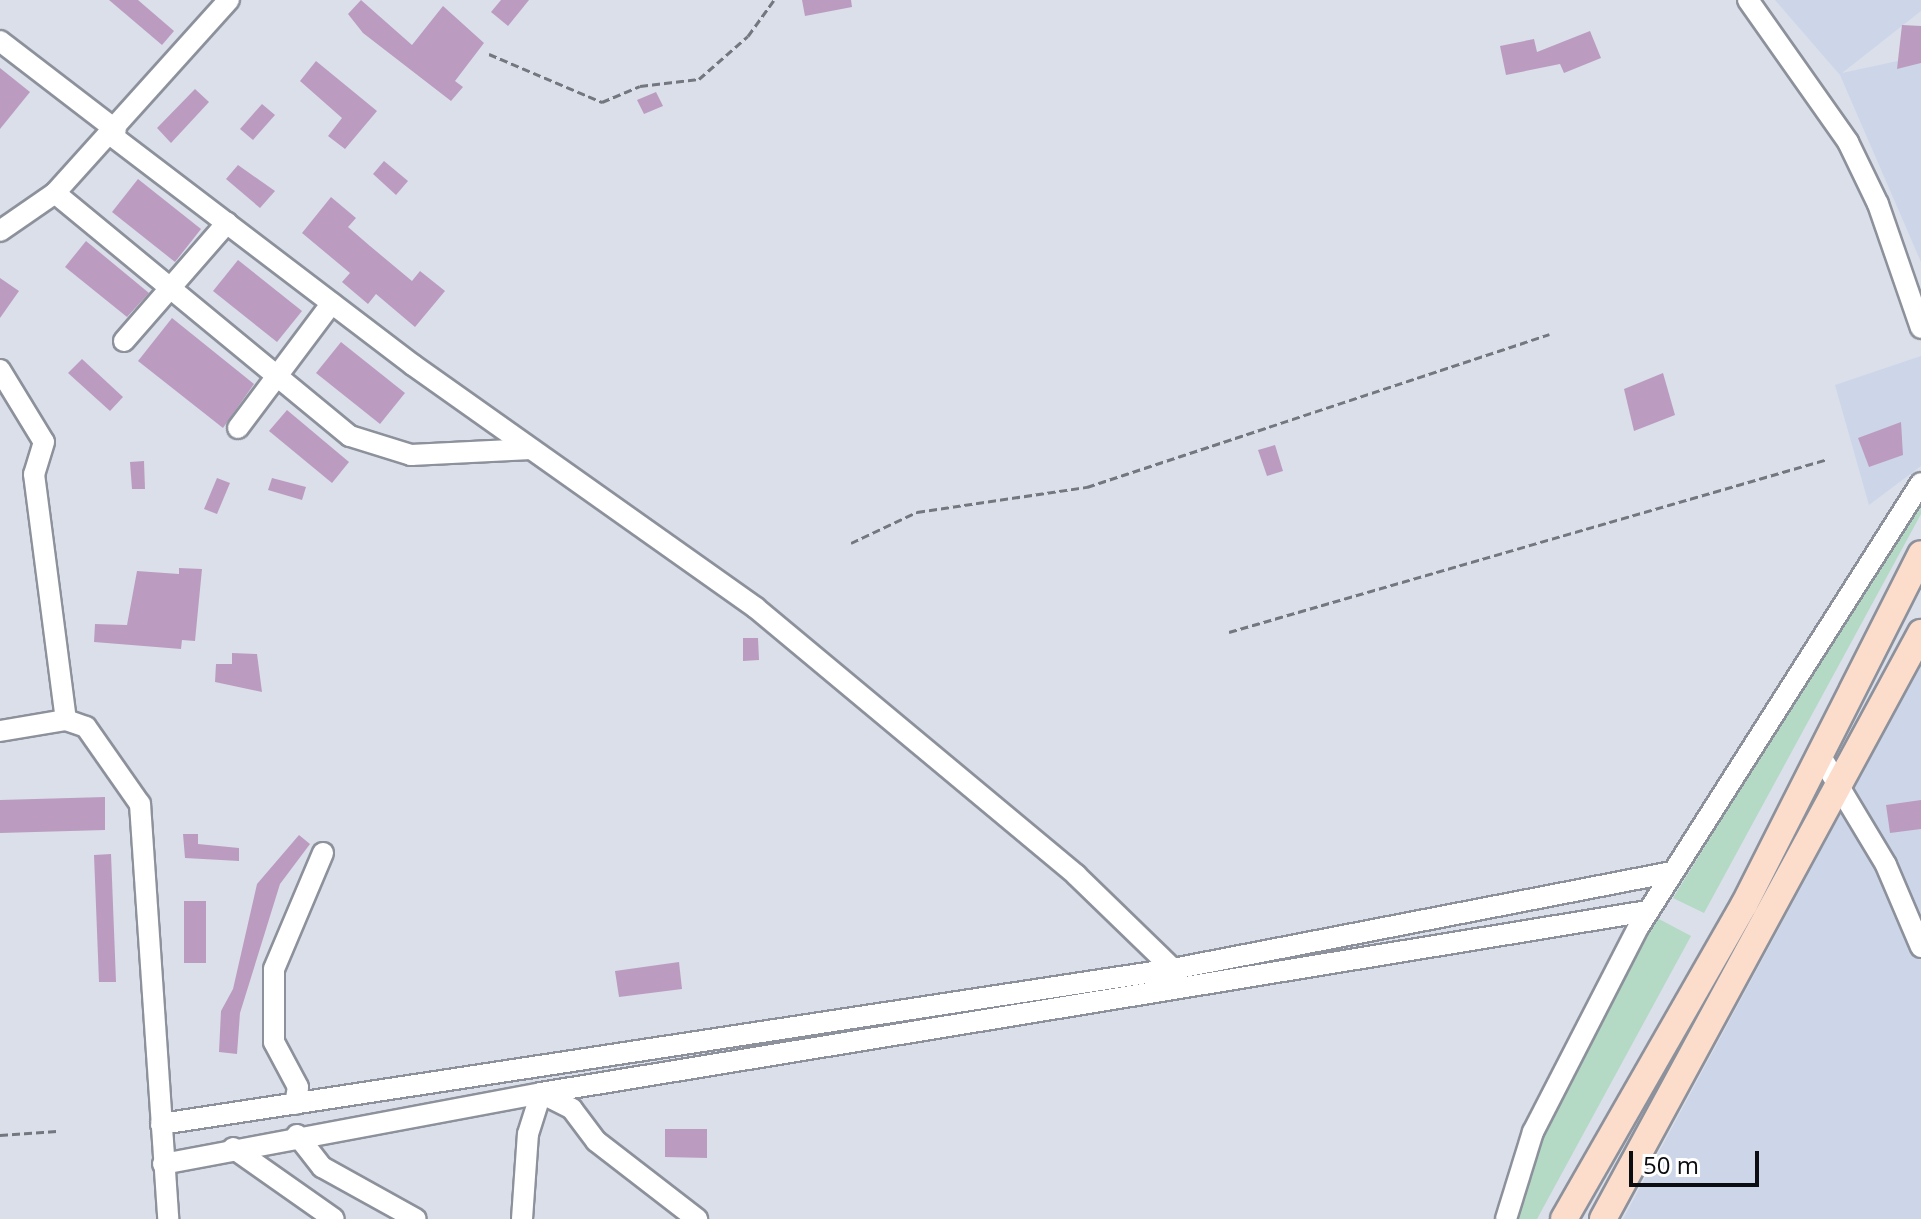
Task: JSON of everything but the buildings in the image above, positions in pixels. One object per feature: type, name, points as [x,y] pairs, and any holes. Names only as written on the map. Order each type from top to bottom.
[{"type":"main road","points":[[1564,1219],[1744,905],[1921,554]]},
{"type":"main road","points":[[1603,1219],[1921,633]]},
{"type":"street","points":[[0,231],[55,193],[114,132],[229,0]]},
{"type":"street","points":[[1748,0],[1848,142],[1878,204],[1921,328]]},
{"type":"street","points":[[0,41],[332,303],[756,608],[1076,875],[1173,969]]},
{"type":"street","points":[[55,193],[350,436],[381,451],[531,449]]},
{"type":"street","points":[[124,341],[227,223]]},
{"type":"street","points":[[238,428],[332,303]]},
{"type":"street","points":[[0,370],[44,442],[34,474],[66,720]]},
{"type":"street","points":[[1506,1219],[1533,1132],[1648,911],[1921,483]]},
{"type":"street","points":[[0,731],[66,720],[97,734],[140,804],[168,1219]]},
{"type":"street","points":[[1820,755],[1886,865],[1921,947]]},
{"type":"street","points":[[295,1104],[298,1087],[274,1042],[274,969],[323,853]]},
{"type":"street","points":[[161,1124],[1173,969],[1672,872]]},
{"type":"street","points":[[163,1164],[297,1135],[541,1093],[1648,911]]},
{"type":"street","points":[[522,1219],[528,1134],[541,1093]]},
{"type":"street","points":[[541,1093],[572,1109],[596,1141],[697,1219]]},
{"type":"street","points":[[297,1135],[322,1167],[416,1219]]},
{"type":"street","points":[[233,1148],[334,1219]]},
{"type":"path","points":[[489,54],[602,102],[640,86],[699,79],[748,36],[774,0]]},
{"type":"path","points":[[851,543],[917,512],[1087,487],[1549,334]]},
{"type":"path","points":[[1229,632],[1828,459]]},
{"type":"path","points":[[0,1135],[57,1131]]},
{"type":"shaded area","points":[[1775,0],[1921,0],[1921,11],[1842,73],[1921,56],[1921,262],[1840,75]]},
{"type":"shaded area","points":[[1921,356],[1921,466],[1869,505],[1835,385]]},
{"type":"shaded area","points":[[1921,653],[1921,1219],[1623,1219],[1848,800]]},
{"type":"green space","points":[[1921,497],[1921,514],[1704,913],[1673,898]]},
{"type":"green space","points":[[1657,918],[1691,936],[1537,1219],[1513,1219],[1543,1130]]}]
